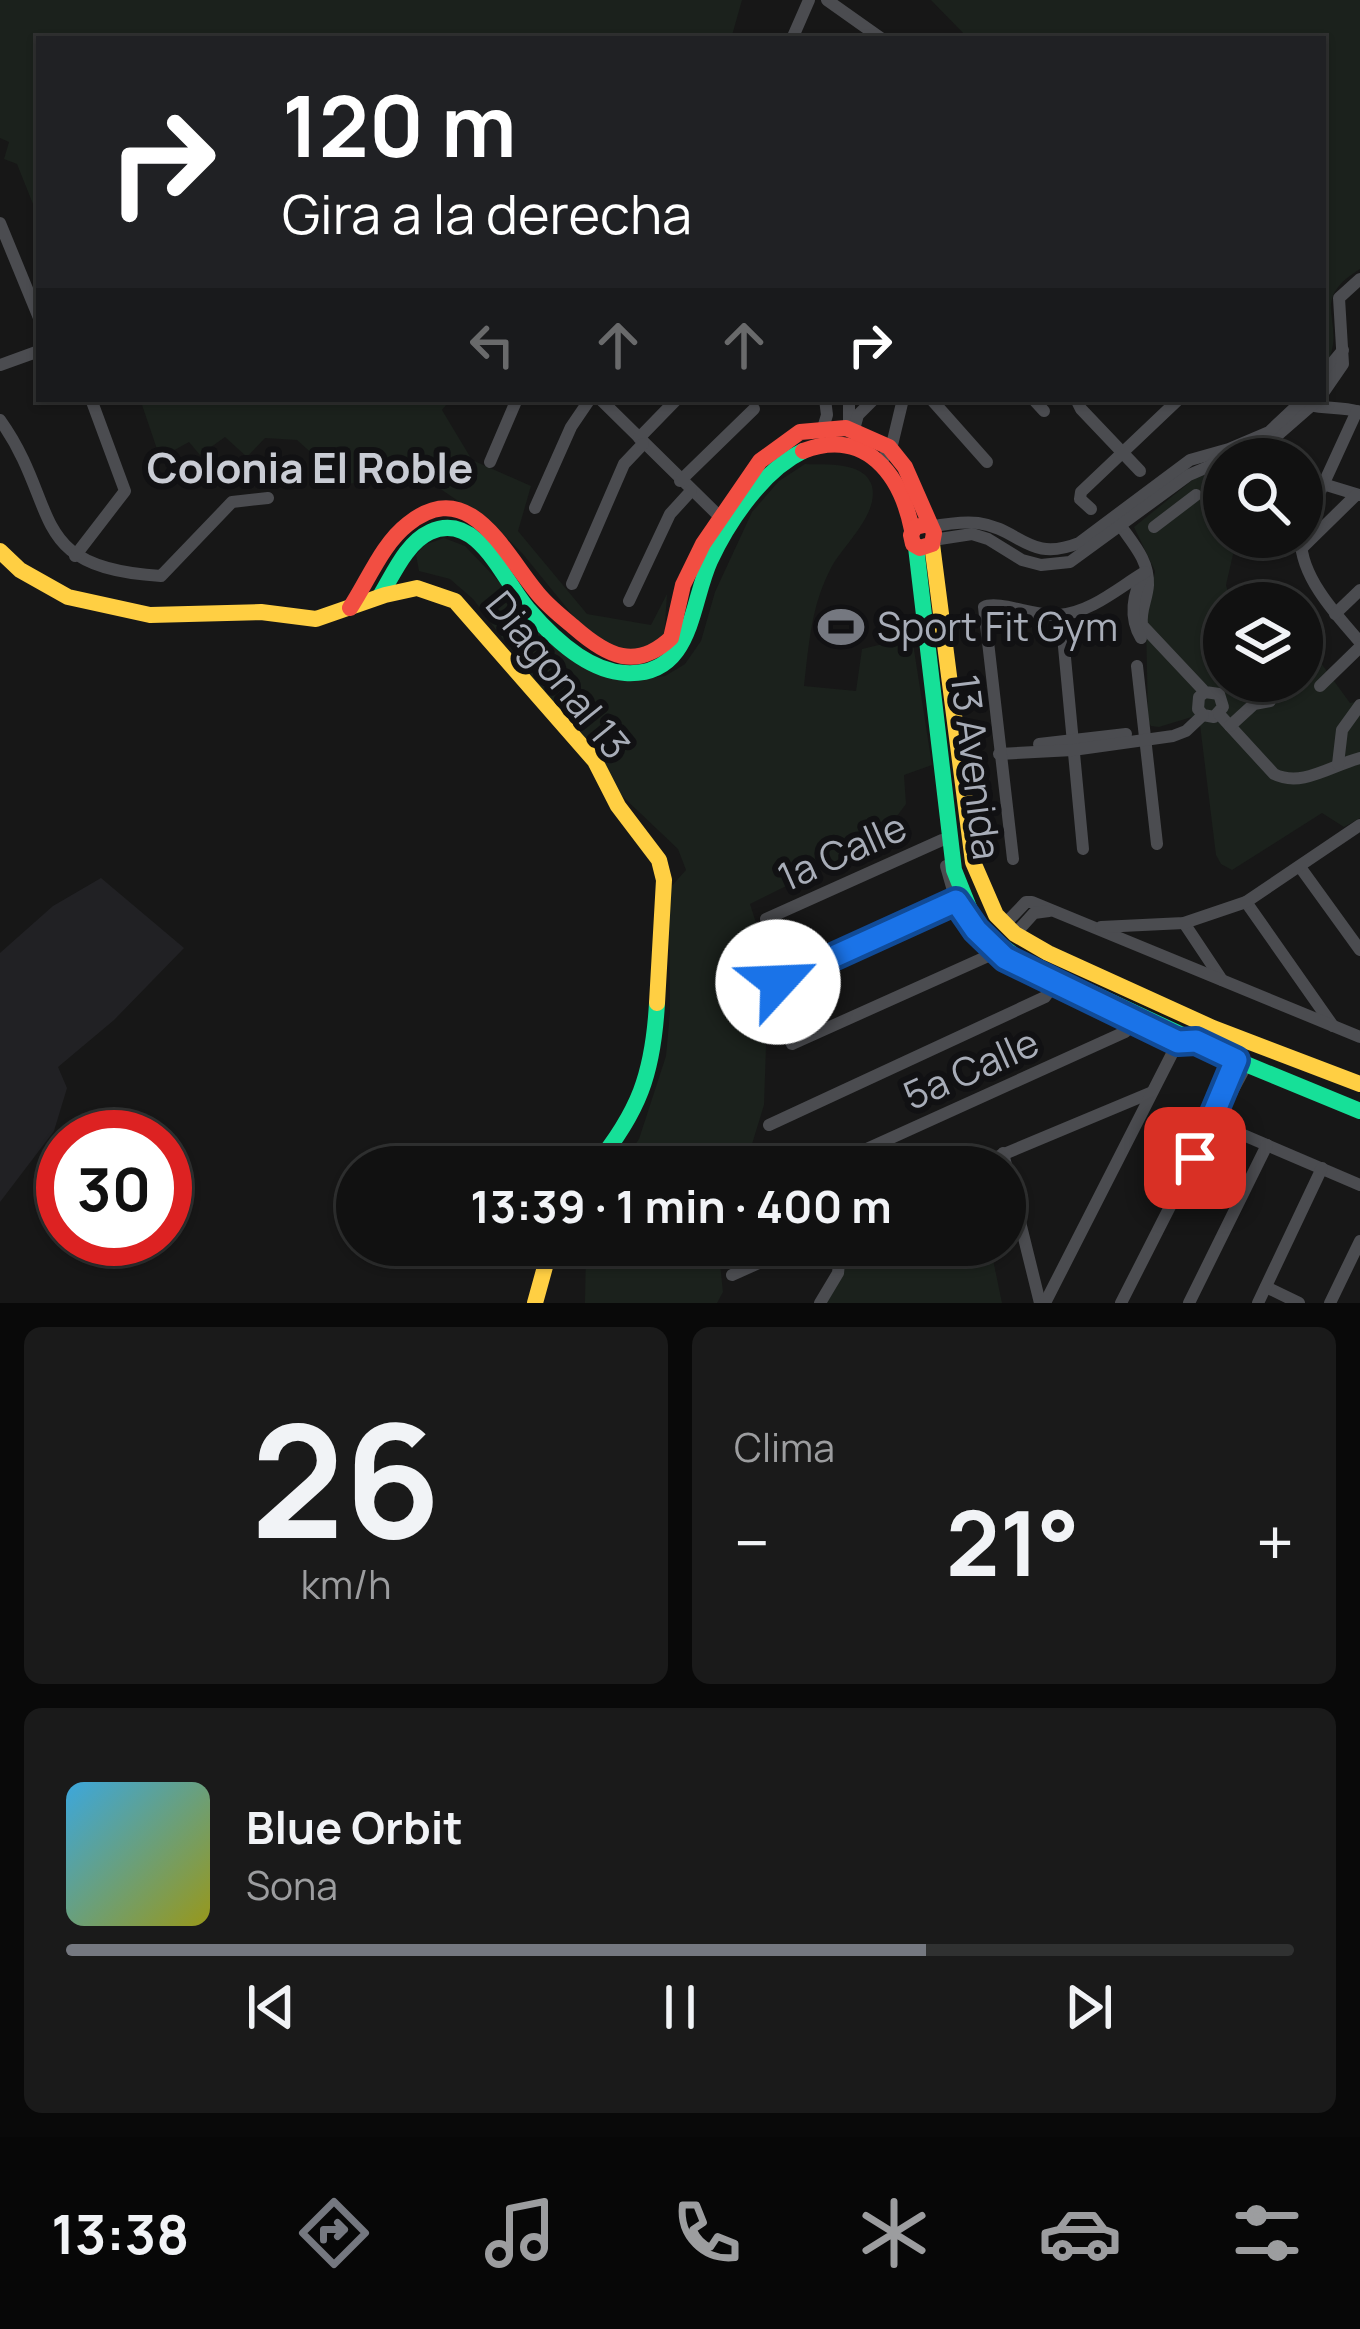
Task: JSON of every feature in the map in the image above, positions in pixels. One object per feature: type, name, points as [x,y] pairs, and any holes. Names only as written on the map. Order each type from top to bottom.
[{"type":"street","points":[[793,36],[809,0]]},
{"type":"street","points":[[827,0],[878,36]]},
{"type":"street","points":[[0,223],[36,311]]},
{"type":"street","points":[[1326,382],[1343,364],[1339,298],[1360,279]]},
{"type":"street","points":[[1326,370],[1343,350]]},
{"type":"street","points":[[0,365],[36,352]]},
{"type":"street","points":[[75,556],[121,499],[124,488],[92,402]]},
{"type":"street","points":[[490,462],[516,402]]},
{"type":"street","points":[[535,508],[588,402]]},
{"type":"street","points":[[603,402],[726,522]]},
{"type":"street","points":[[572,584],[624,464],[674,402]]},
{"type":"street","points":[[823,428],[825,402]]},
{"type":"street","points":[[848,448],[849,402]]},
{"type":"street","points":[[852,426],[871,402]]},
{"type":"street","points":[[743,498],[786,458],[807,447],[828,443],[885,455],[902,402]]},
{"type":"street","points":[[934,402],[988,462]]},
{"type":"street","points":[[1036,402],[1044,411]]},
{"type":"street","points":[[1081,402],[1081,409],[1140,471]]},
{"type":"street","points":[[1091,509],[1079,496],[1176,402]]},
{"type":"street","points":[[925,536],[972,534],[1022,560],[1059,564],[1078,557],[1190,460],[1269,432],[1306,402]]},
{"type":"street","points":[[1274,438],[1307,402]]},
{"type":"street","points":[[1320,402],[1359,411],[1323,484],[1358,495]]},
{"type":"street","points":[[629,601],[686,486],[754,409]]},
{"type":"street","points":[[0,420],[15,442],[55,534],[75,556],[95,565],[161,575],[232,502],[268,498]]},
{"type":"street","points":[[350,608],[404,527],[423,514],[450,507],[472,514],[494,533],[539,596],[596,647],[614,657],[631,659],[669,641],[679,619],[682,587],[696,556],[743,498],[770,449],[790,435],[852,426]]},
{"type":"street","name":"13 Avenida","points":[[852,426],[885,455],[925,536],[973,862],[988,902],[1010,929],[1140,1010]]},
{"type":"street","points":[[1168,482],[1203,467]]},
{"type":"street","points":[[1168,482],[1183,505]]},
{"type":"street","points":[[1154,526],[1196,495]]},
{"type":"street","points":[[1323,522],[1358,495]]},
{"type":"street","points":[[380,597],[412,546],[433,531],[448,527],[463,531],[484,548],[526,608],[586,661],[610,672],[634,674],[659,666],[680,651],[694,624],[707,567],[726,522]]},
{"type":"street","points":[[1118,522],[1143,555],[1145,572],[1132,623],[1201,703],[1219,714],[1274,774],[1286,780],[1360,758]]},
{"type":"street","name":"13 Avenida","points":[[925,536],[941,770],[958,884],[971,915],[986,934],[1019,959],[1360,1111]]},
{"type":"street","name":"Diagonal 13","points":[[0,551],[50,589],[131,613],[260,612],[315,619],[414,586],[434,588],[455,601],[595,761],[618,806],[659,860],[664,880],[654,1054],[628,1125],[611,1146]]},
{"type":"street","points":[[1310,558],[1335,614],[1360,645],[1323,683]]},
{"type":"street","points":[[1013,859],[984,607],[989,603],[1061,615],[1098,603],[1145,572]]},
{"type":"street","points":[[1335,614],[1360,590]]},
{"type":"street","points":[[1061,615],[1083,850]]},
{"type":"street","points":[[1137,666],[1157,844]]},
{"type":"street","points":[[999,751],[1144,735],[1183,724],[1212,691],[1223,700],[1219,714]]},
{"type":"street","points":[[1230,726],[1262,702]]},
{"type":"street","points":[[1338,764],[1342,730],[1360,705]]},
{"type":"street","points":[[941,770],[937,788],[942,840],[956,901],[997,952],[1055,983],[1140,1010],[1198,1039],[1152,1093],[1042,1303]]},
{"type":"street","points":[[1093,928],[1184,923],[1246,902],[1357,833]]},
{"type":"street","name":"1a Calle","points":[[766,920],[942,840]]},
{"type":"street","points":[[1300,867],[1360,950]]},
{"type":"street","points":[[778,982],[956,901]]},
{"type":"street","points":[[1246,902],[1334,1027]]},
{"type":"street","points":[[1010,929],[1034,913],[1049,911],[1360,1037]]},
{"type":"street","points":[[1184,923],[1222,981]]},
{"type":"street","points":[[792,1044],[997,952]]},
{"type":"street","points":[[769,1125],[1045,997],[1055,983]]},
{"type":"street","name":"5a Calle","points":[[873,1146],[1125,1032],[1140,1010]]},
{"type":"street","name":"13 Avenida","points":[[1198,1039],[1270,1050],[1360,1084]]},
{"type":"street","points":[[1121,1303],[1215,1116],[1218,1098],[1249,1064],[1270,1050]]},
{"type":"street","points":[[1023,1146],[1152,1093]]},
{"type":"street","points":[[1215,1116],[1360,1185]]},
{"type":"street","points":[[1189,1303],[1267,1144]]},
{"type":"street","points":[[1258,1303],[1322,1168]]},
{"type":"street","points":[[1026,1242],[1042,1303]]},
{"type":"street","points":[[1330,1303],[1358,1248]]},
{"type":"street","points":[[535,1303],[545,1266]]},
{"type":"street","points":[[732,1275],[752,1266]]},
{"type":"street","points":[[820,1303],[839,1266]]},
{"type":"street","points":[[1266,1287],[1299,1303]]},
{"type":"shaded area","points":[[0,0],[742,0],[732,36],[36,36],[36,212],[17,164],[4,159],[9,142],[0,138]]},
{"type":"shaded area","points":[[931,0],[1360,0],[1360,269],[1334,293],[1333,339],[1326,364],[1326,36],[966,36]]},
{"type":"shaded area","points":[[141,402],[449,402],[442,410],[472,460],[531,486],[518,531],[587,614],[651,625],[667,594],[664,639],[639,653],[592,639],[522,553],[430,476],[414,473],[383,485],[345,483],[297,440],[265,438],[247,457],[225,437],[200,455],[189,442],[160,458]]},
{"type":"shaded area","points":[[805,464],[853,468],[868,478],[873,497],[870,508],[831,568],[819,597],[804,686],[856,691],[862,649],[912,637],[932,765],[904,775],[906,804],[897,816],[899,830],[750,904],[760,935],[767,1018],[764,1105],[751,1146],[634,1146],[666,1056],[669,889],[686,870],[678,849],[619,793],[473,599],[450,579],[419,571],[416,555],[424,545],[444,538],[465,546],[553,638],[635,680],[665,676],[685,664],[701,641],[715,592],[752,512],[779,481]]},
{"type":"shaded area","points":[[1203,476],[1203,558],[1232,558],[1227,582],[1203,582],[1203,702],[1323,702],[1323,666],[1350,703],[1360,701],[1360,818],[1344,827],[1322,813],[1232,870],[1216,855],[1195,716],[1159,727],[1148,721],[1146,622],[1155,571],[1134,527]]},
{"type":"shaded area","points":[[101,878],[184,948],[114,1020],[58,1067],[67,1088],[60,1110],[36,1110],[36,1155],[0,1202],[0,953],[53,906]]},
{"type":"shaded area","points":[[586,1266],[720,1266],[723,1292],[717,1303],[585,1303]]},
{"type":"shaded area","points":[[843,1266],[994,1266],[1002,1303],[826,1303]]},
{"type":"traffic: fast","points":[[380,596],[421,537],[447,528],[462,531],[488,552],[528,609],[571,651],[611,671],[647,671],[677,651],[710,561],[737,514],[774,471],[803,451]]},
{"type":"traffic: fast","points":[[916,547],[954,870],[972,915],[986,934],[1019,959],[1236,1060],[1360,1111]]},
{"type":"traffic: fast","points":[[609,1146],[641,1091],[652,1051],[657,1003]]},
{"type":"traffic: slow","points":[[932,544],[973,862],[996,915],[1015,934],[1048,953],[1213,1028],[1360,1084]]},
{"type":"traffic: slow","points":[[0,551],[20,570],[68,597],[150,615],[261,612],[316,619],[417,588],[455,601],[595,761],[618,806],[659,860],[664,880],[657,1003]]},
{"type":"traffic: slow","points":[[535,1303],[545,1266]]},
{"type":"traffic: jam","points":[[350,608],[399,532],[429,511],[449,508],[482,524],[544,601],[587,638],[622,656],[646,654],[671,638],[683,585],[703,544],[760,461],[800,432],[846,428],[889,447],[905,467],[934,533],[932,544],[920,548],[911,535],[915,527],[924,525]]},
{"type":"traffic: jam","points":[[803,451],[845,445],[877,461],[899,491],[912,530]]},
{"type":"place","name":"Sport Fit Gym","points":[[841,627]]},
{"type":"district","name":"Colonia El Roble","points":[[310,468]]},
{"type":"route","points":[[778,982],[956,901],[992,947],[1018,966],[1178,1042],[1196,1041],[1236,1060],[1195,1158]]}]
